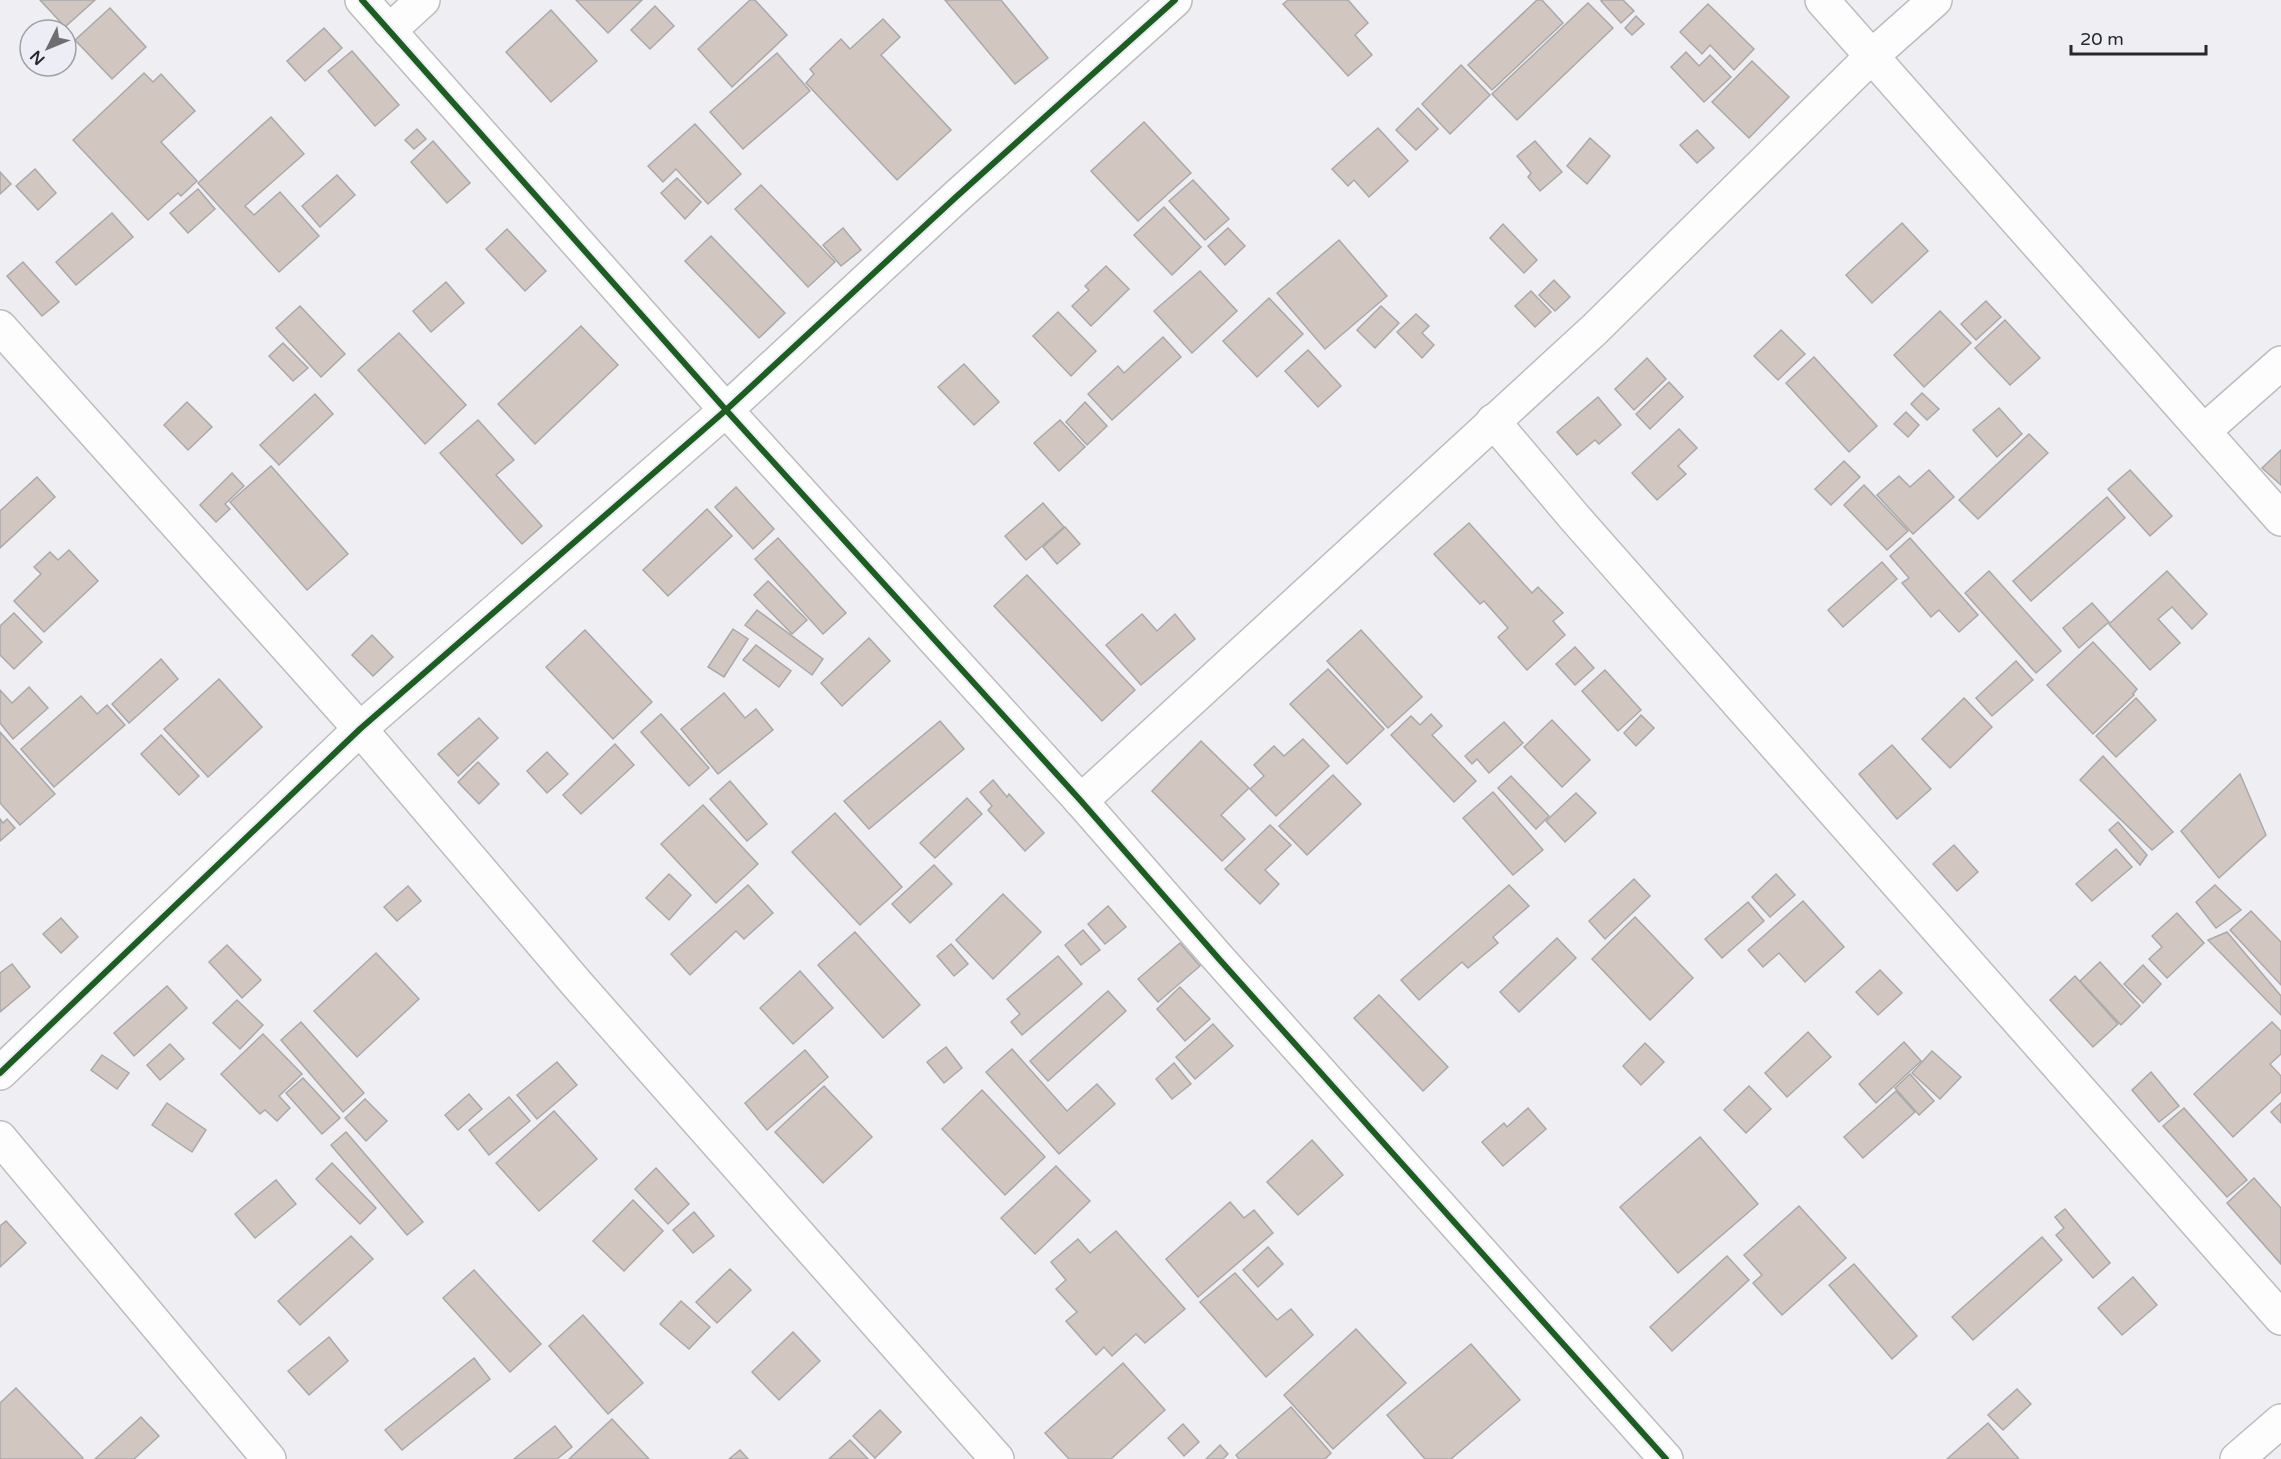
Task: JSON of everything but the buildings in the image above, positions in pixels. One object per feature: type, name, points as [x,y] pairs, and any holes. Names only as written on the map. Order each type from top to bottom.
[{"type":"street","points":[[362,0],[726,410],[1081,801],[1666,1459]]},
{"type":"street","points":[[389,31],[423,0]]},
{"type":"street","points":[[0,1073],[360,729],[726,410],[956,197],[1175,0]]},
{"type":"street","points":[[1822,0],[2281,519]]},
{"type":"street","points":[[1081,801],[1595,329],[1873,55],[1935,0]]},
{"type":"street","points":[[0,327],[360,729],[576,984],[997,1459]]},
{"type":"street","points":[[2204,431],[2281,363]]},
{"type":"street","points":[[1494,421],[1575,518],[2281,1318]]},
{"type":"street","points":[[0,1138],[269,1459]]},
{"type":"street","points":[[2237,1459],[2281,1420]]},
{"type":"cycle path","points":[[362,0],[726,410],[1081,801],[1219,959],[1666,1459]]},
{"type":"cycle path","points":[[0,1073],[360,729],[726,410],[956,197],[1175,0]]}]
